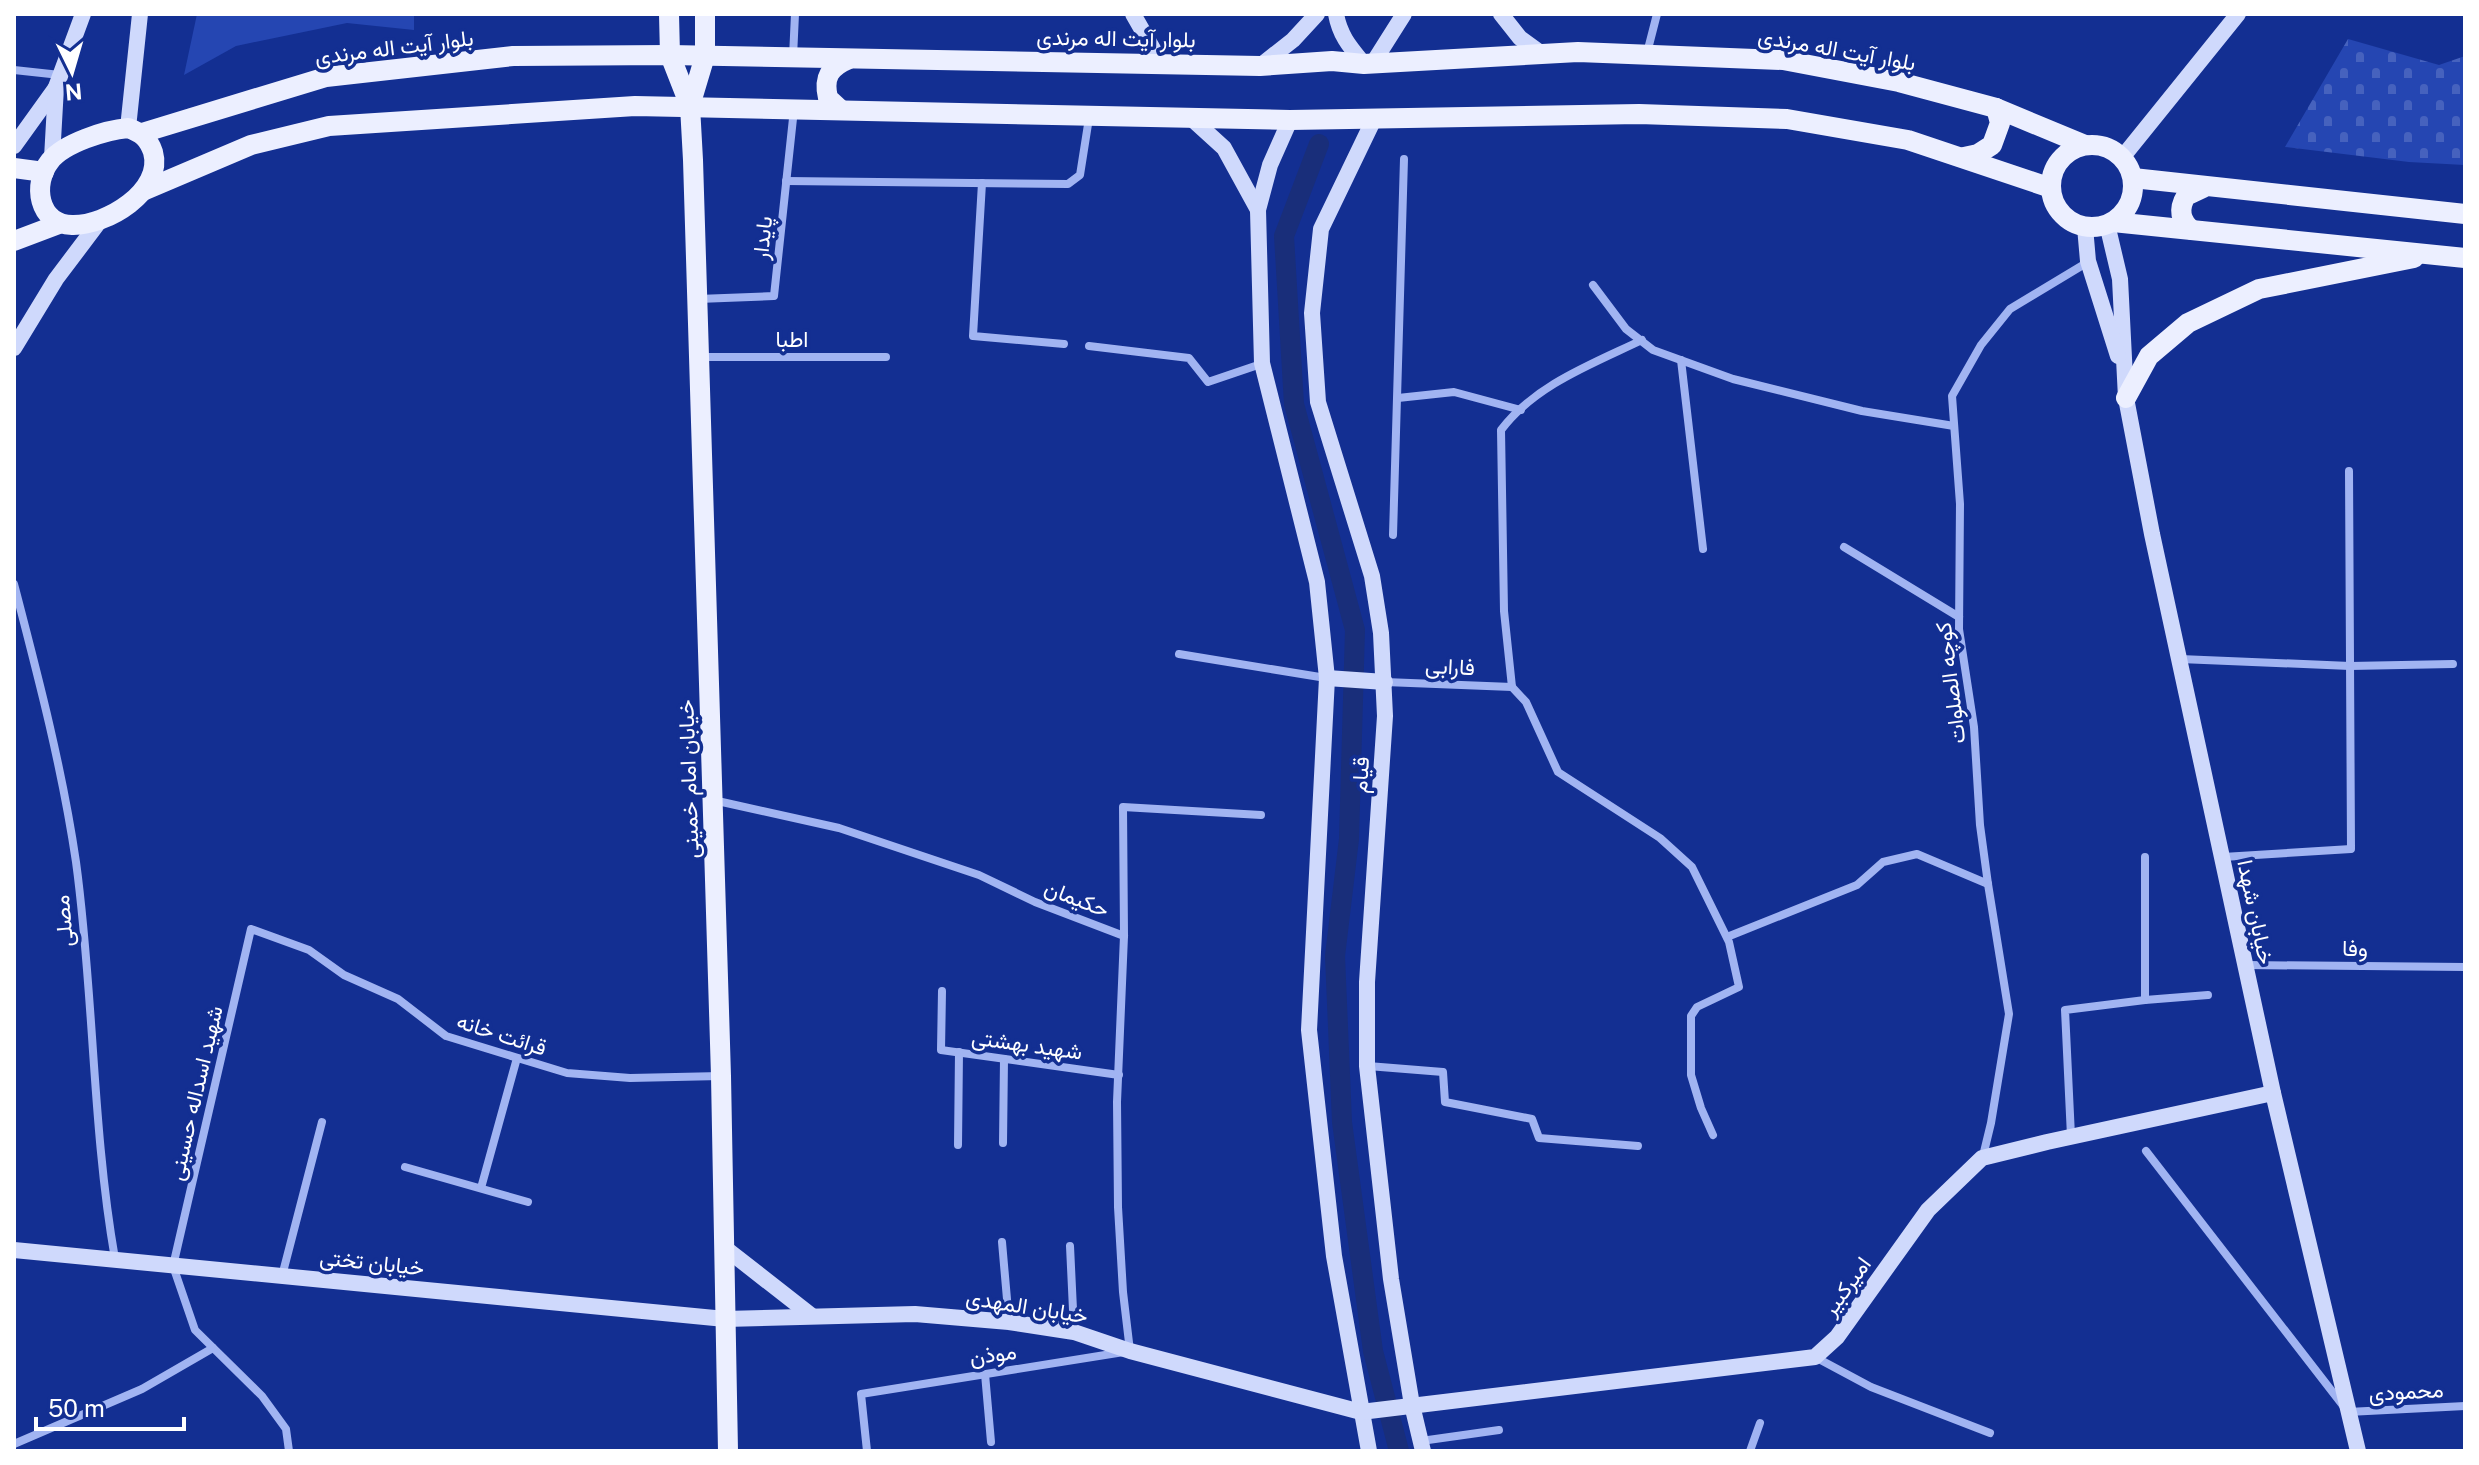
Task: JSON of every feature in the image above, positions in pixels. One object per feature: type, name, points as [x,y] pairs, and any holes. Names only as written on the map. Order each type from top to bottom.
[{"type":"main road","points":[[669,14],[670,55],[690,106]]},
{"type":"main road","points":[[690,106],[705,56],[705,14]]},
{"type":"main road","name":"بلوار آیت اله مرندی","points":[[135,130],[326,77],[513,56],[670,55],[1260,66],[1332,61],[1369,63],[1542,54],[1647,53],[1783,60],[1899,82],[1996,108],[2085,145]]},
{"type":"main road","points":[[841,110],[828,98],[827,76],[834,65],[849,59]]},
{"type":"main road","points":[[14,241],[59,224],[76,225],[102,218],[145,190],[251,145],[329,126],[635,106],[1290,120],[1639,114],[1787,119],[1908,140],[2051,188]]},
{"type":"main road","name":"خیابان امام خمینی","points":[[690,106],[721,1076],[728,1451]]},
{"type":"main road","points":[[1964,157],[1978,154],[1992,145],[2000,123],[1996,108]]},
{"type":"main road","points":[[14,168],[48,165],[89,137],[135,130],[154,157],[154,174],[145,190]]},
{"type":"main road","points":[[2110,223],[2124,213],[2130,202],[2134,190],[2133,178],[2120,155],[2109,148],[2085,145],[2064,156],[2056,165],[2051,188],[2054,202],[2061,213],[2085,227],[2110,223],[2465,258]]},
{"type":"main road","points":[[48,165],[39,193],[47,215],[59,224]]},
{"type":"main road","points":[[2133,178],[2465,214]]},
{"type":"main road","points":[[2192,230],[2183,220],[2182,201],[2190,192],[2203,188]]},
{"type":"main road","points":[[2126,389],[2149,356],[2188,323],[2259,289],[2430,254]]},
{"type":"street","points":[[48,165],[59,81],[83,14]]},
{"type":"street","points":[[135,130],[140,14]]},
{"type":"street","points":[[793,58],[795,14]]},
{"type":"street","points":[[1133,14],[1161,63]]},
{"type":"street","points":[[1260,66],[1293,40],[1317,14]]},
{"type":"street","points":[[1336,14],[1346,43],[1369,63],[1404,14]]},
{"type":"street","points":[[1501,14],[1520,38],[1542,54]]},
{"type":"street","points":[[1647,53],[1657,14]]},
{"type":"street","points":[[2121,159],[2238,14]]},
{"type":"street","points":[[14,70],[59,81]]},
{"type":"street","points":[[14,146],[59,81]]},
{"type":"street","name":"پایدار","points":[[698,299],[774,296],[795,108]]},
{"type":"street","points":[[786,181],[1068,184],[1080,175],[1090,115]]},
{"type":"street","points":[[1191,118],[1224,148],[1258,210]]},
{"type":"street","name":"قیام","points":[[1374,119],[1321,229],[1312,313],[1318,402],[1372,576],[1381,633],[1385,682],[1380,814],[1367,982],[1367,1066],[1391,1279],[1422,1446]]},
{"type":"street","points":[[1258,210],[1270,165],[1290,120]]},
{"type":"street","points":[[1393,535],[1404,159]]},
{"type":"street","points":[[982,183],[973,336],[1064,344]]},
{"type":"street","name":"قیام","points":[[1258,210],[1262,363],[1317,582],[1327,678],[1309,1030],[1334,1256],[1369,1451]]},
{"type":"street","points":[[14,348],[56,279],[102,218]]},
{"type":"street","name":"خیابان شهدا","points":[[2110,223],[2120,279],[2126,389]]},
{"type":"street","name":"خیابان شهدا","points":[[2085,227],[2088,261],[2126,389],[2179,659],[2273,1093],[2358,1451]]},
{"type":"street","name":"کوچه الصلوات","points":[[1982,1158],[2009,1014],[1980,825],[1974,727],[1959,617],[1960,504],[1952,396],[1981,345],[2010,309],[2088,261]]},
{"type":"street","points":[[1593,285],[1626,329],[1653,350],[1733,379],[1862,411],[1954,426]]},
{"type":"street","points":[[1642,340],[1556,382],[1501,430],[1504,611],[1512,687],[1526,702],[1558,772],[1660,838],[1692,867],[1727,937],[1739,987],[1697,1007],[1691,1016],[1691,1075],[1713,1135]]},
{"type":"street","points":[[1089,346],[1189,358],[1208,382],[1262,363]]},
{"type":"street","name":"اطبا","points":[[699,357],[886,357]]},
{"type":"street","points":[[1681,360],[1703,549]]},
{"type":"street","points":[[1398,398],[1454,392],[1521,410]]},
{"type":"street","points":[[2222,857],[2351,849],[2349,471]]},
{"type":"street","points":[[1844,547],[1959,617]]},
{"type":"street","name":"مصلی","points":[[14,584],[51,723],[76,863],[98,1118],[115,1259]]},
{"type":"street","points":[[1179,654],[1327,678],[1385,682]]},
{"type":"street","points":[[2179,659],[2350,666],[2453,664]]},
{"type":"street","name":"فارابی","points":[[1385,682],[1512,687]]},
{"type":"street","name":"حکیمان","points":[[713,800],[853,832],[979,875],[1035,902],[1124,936],[1118,1207],[1130,1351]]},
{"type":"street","points":[[1124,936],[1123,807],[1261,815]]},
{"type":"street","points":[[1727,937],[1857,885],[1883,862],[1917,854],[1988,884]]},
{"type":"street","points":[[2145,857],[2145,1000]]},
{"type":"street","name":"قرائت خانه","points":[[251,929],[309,950],[344,975],[398,999],[446,1036],[567,1073],[630,1078],[721,1076]]},
{"type":"street","name":"شهید اسداله حسینی","points":[[173,1266],[251,929]]},
{"type":"street","name":"وفا","points":[[2245,965],[2465,967]]},
{"type":"street","name":"شهید بهشتی","points":[[942,991],[941,1050],[1119,1075]]},
{"type":"street","points":[[2071,1136],[2065,1010],[2208,995]]},
{"type":"street","points":[[958,1145],[959,1052]]},
{"type":"street","points":[[481,1188],[517,1058]]},
{"type":"street","points":[[1003,1143],[1004,1059]]},
{"type":"street","points":[[1367,1066],[1443,1072],[1445,1102],[1532,1119],[1539,1138],[1638,1146]]},
{"type":"street","points":[[1982,1158],[2273,1093]]},
{"type":"street","points":[[282,1276],[322,1122]]},
{"type":"street","points":[[2146,1151],[2348,1412]]},
{"type":"street","name":"امیرکبیر","points":[[1815,1357],[1837,1337],[1928,1210],[1982,1158]]},
{"type":"street","points":[[405,1167],[528,1202]]},
{"type":"street","points":[[1002,1242],[1009,1322]]},
{"type":"street","points":[[1070,1246],[1074,1332]]},
{"type":"street","points":[[725,1248],[812,1316]]},
{"type":"street","name":"خیابان تختی","points":[[14,1250],[725,1319]]},
{"type":"street","points":[[173,1266],[195,1330],[262,1396],[286,1429],[289,1451]]},
{"type":"street","name":"خیابان المهدی","points":[[725,1319],[915,1314],[1009,1322],[1074,1332],[1130,1351],[1361,1412]]},
{"type":"street","points":[[14,1444],[142,1389],[213,1348]]},
{"type":"street","name":"موذن","points":[[867,1451],[861,1394],[1130,1351]]},
{"type":"street","points":[[1361,1412],[1815,1357],[1871,1387],[1990,1433]]},
{"type":"street","points":[[985,1374],[991,1442]]},
{"type":"street","name":"محمودی","points":[[2348,1412],[2465,1406]]},
{"type":"street","points":[[1750,1451],[1760,1423]]},
{"type":"street","points":[[1422,1446],[1499,1430]]},
{"type":"green space","points":[[197,14],[414,14],[414,30],[347,23],[236,46],[184,75]]},
{"type":"green space","points":[[2348,39],[2439,65],[2465,56],[2465,165],[2409,162],[2285,147]]},
{"type":"waterway","points":[[1319,144],[1284,236],[1294,404],[1355,630],[1349,839],[1335,956],[1342,1122],[1373,1351],[1399,1451]]}]
